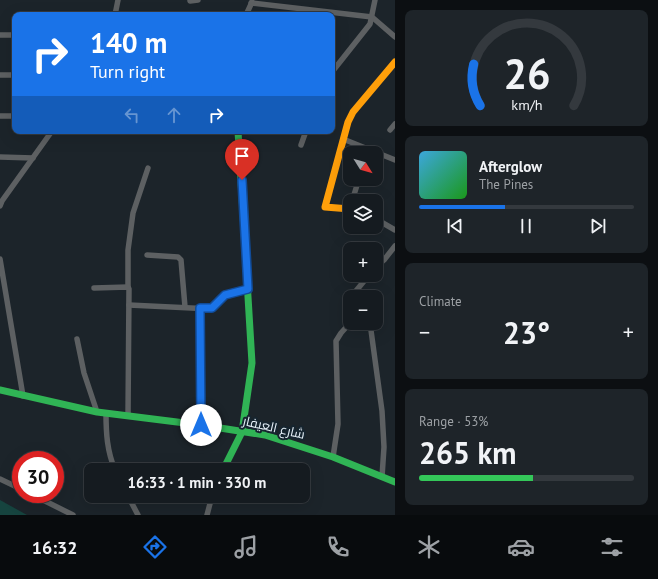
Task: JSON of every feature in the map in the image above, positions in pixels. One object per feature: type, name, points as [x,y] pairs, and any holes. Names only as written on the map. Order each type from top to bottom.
[{"type":"street","points":[[116,12],[118,0]]},
{"type":"street","points":[[190,1],[198,0]]},
{"type":"street","points":[[335,68],[370,24],[375,0]]},
{"type":"street","points":[[247,12],[252,2],[332,12]]},
{"type":"street","points":[[335,12],[372,17],[395,37]]},
{"type":"street","points":[[0,35],[12,35]]},
{"type":"street","points":[[343,208],[325,207],[343,140],[353,112],[395,62]]},
{"type":"street","points":[[0,75],[12,75]]},
{"type":"street","points":[[0,116],[12,116]]},
{"type":"street","points":[[390,130],[395,124]]},
{"type":"street","points":[[0,206],[2,201],[50,134]]},
{"type":"street","points":[[226,463],[242,432],[252,363],[238,134]]},
{"type":"street","points":[[301,145],[305,134]]},
{"type":"street","points":[[343,140],[357,146]]},
{"type":"street","points":[[383,156],[395,160]]},
{"type":"street","points":[[0,157],[33,158]]},
{"type":"street","points":[[128,416],[128,250],[133,213],[148,168]]},
{"type":"street","points":[[383,223],[395,230]]},
{"type":"street","points":[[383,261],[395,246]]},
{"type":"street","points":[[147,255],[178,257],[181,260],[185,307]]},
{"type":"street","points":[[0,259],[23,396]]},
{"type":"street","points":[[357,290],[363,282]]},
{"type":"street","points":[[94,288],[128,287]]},
{"type":"street","points":[[129,304],[212,308],[225,295],[248,289]]},
{"type":"street","points":[[200,308],[201,425]]},
{"type":"street","points":[[333,457],[338,424],[336,341],[344,330]]},
{"type":"street","points":[[371,330],[382,411],[384,447],[382,477]]},
{"type":"street","points":[[77,339],[84,372],[96,412]]},
{"type":"street","name":"شارع العيفار","points":[[0,390],[96,412],[201,425],[282,440],[333,457],[395,482]]},
{"type":"street","points":[[106,413],[106,433],[112,463]]},
{"type":"street","points":[[0,479],[12,485]]},
{"type":"street","points":[[49,503],[73,515]]},
{"type":"street","points":[[132,503],[138,515]]},
{"type":"street","points":[[207,515],[210,503]]},
{"type":"shaded area","points":[[0,500],[27,515],[0,515]]},
{"type":"traffic: fast","points":[[226,463],[242,432],[252,363],[238,134]]},
{"type":"traffic: fast","points":[[0,390],[97,412],[201,425],[265,435],[333,457],[395,482]]},
{"type":"traffic: slow","points":[[343,208],[325,207],[348,122],[353,112],[395,62]]},
{"type":"route","points":[[201,425],[200,308],[212,308],[225,295],[248,289],[242,180]]}]
